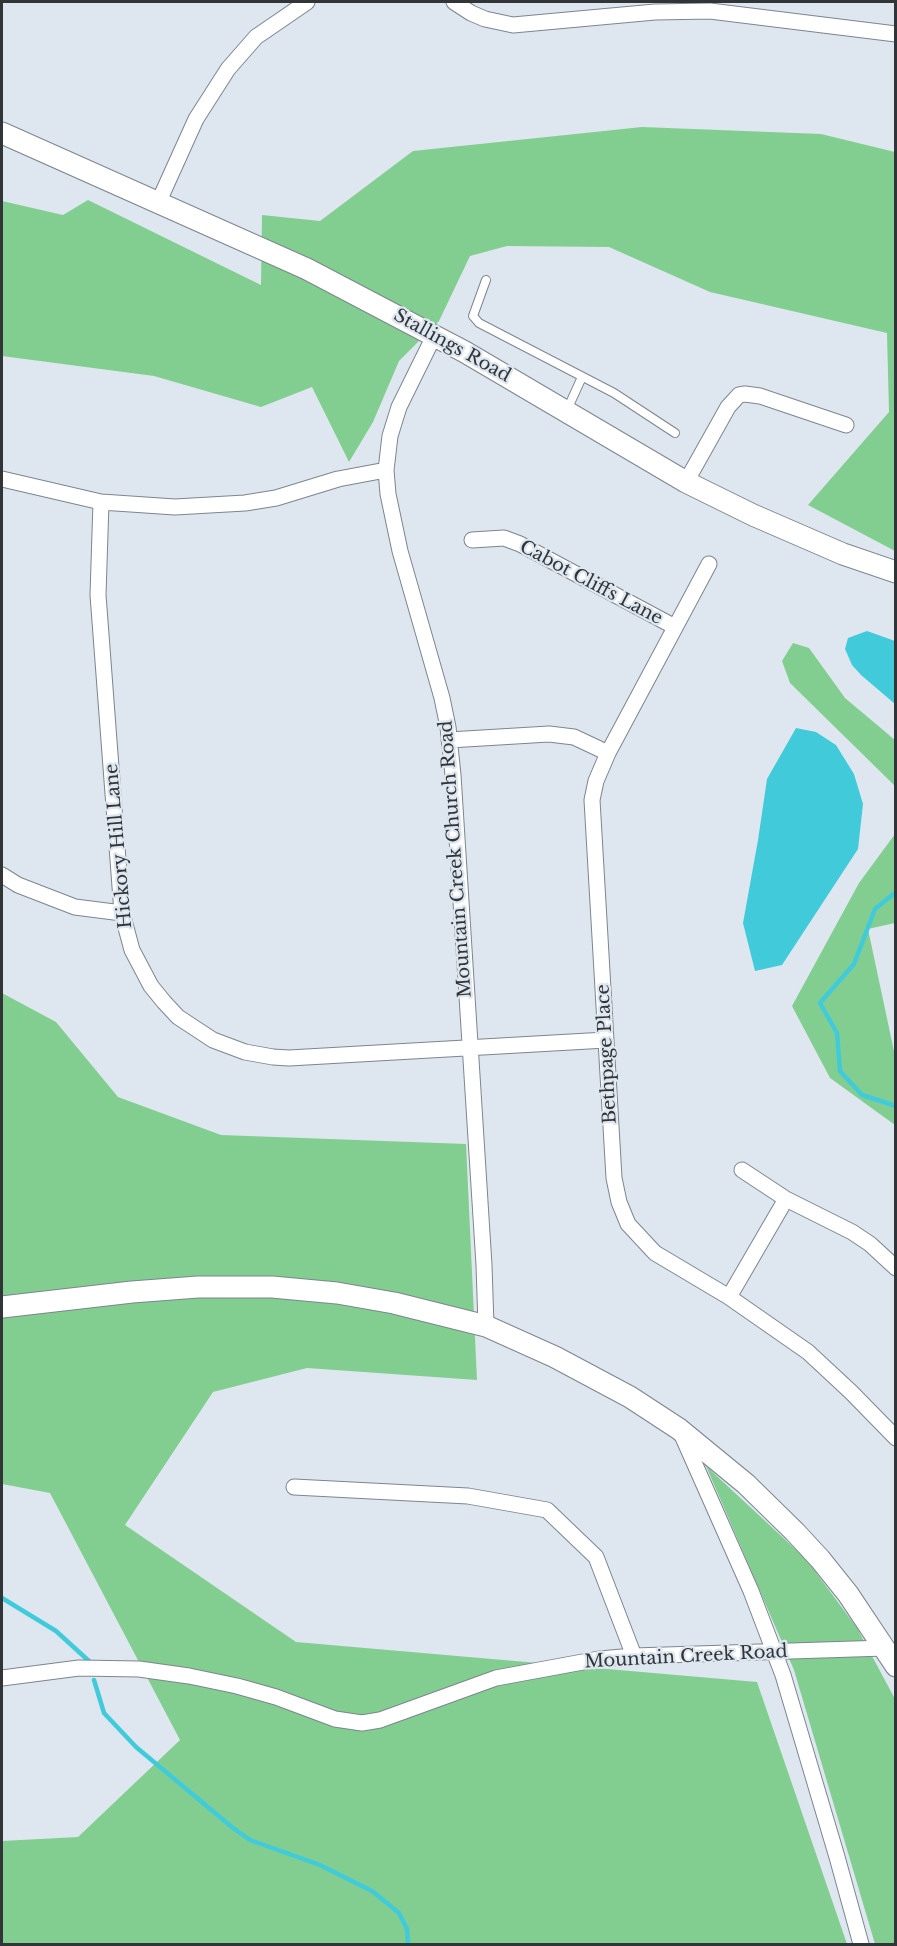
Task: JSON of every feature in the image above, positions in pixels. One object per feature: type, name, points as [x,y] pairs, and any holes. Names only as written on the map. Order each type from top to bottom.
[{"type":"main road","name":"Stallings Road","points":[[2,133],[159,201],[307,269],[434,336],[686,483],[833,549],[896,572]]},
{"type":"main road","points":[[2,1307],[198,1287],[272,1287],[337,1293],[394,1303],[486,1326],[591,1375],[679,1429],[746,1484],[795,1532],[848,1594],[890,1657]]},
{"type":"street","points":[[159,201],[196,119],[228,69],[256,38],[307,2]]},
{"type":"street","points":[[454,2],[485,19],[513,25],[655,12],[710,11],[896,34]]},
{"type":"street","name":"Mountain Creek Church Road","points":[[434,336],[399,407],[390,436],[386,470],[387,494],[400,551],[442,698],[449,740],[484,1265],[486,1326]]},
{"type":"street","points":[[686,483],[728,407],[738,395],[760,396],[846,425]]},
{"type":"street","points":[[2,479],[101,502],[175,507],[245,503],[276,498],[338,479],[386,470]]},
{"type":"street","name":"Hickory Hill Lane","points":[[101,502],[98,595],[122,913],[132,950],[151,986],[164,1002],[195,1029],[232,1048],[273,1057],[289,1058],[606,1040]]},
{"type":"street","name":"Cabot Cliffs Lane","points":[[472,540],[504,538],[520,544],[675,627]]},
{"type":"street","name":"Bethpage Place","points":[[709,564],[608,753],[596,781],[592,808],[614,1178],[619,1202],[628,1224],[655,1253],[729,1298],[808,1352],[896,1438]]},
{"type":"street","points":[[449,740],[530,734],[562,735],[574,737],[608,753]]},
{"type":"street","points":[[2,875],[18,885],[75,906],[122,913]]},
{"type":"street","points":[[742,1170],[786,1199],[852,1232],[870,1244],[896,1268]]},
{"type":"street","points":[[729,1298],[786,1199]]},
{"type":"street","points":[[679,1429],[751,1591],[783,1675],[861,1944]]},
{"type":"street","points":[[294,1487],[468,1496],[547,1510],[597,1557],[634,1656]]},
{"type":"street","name":"Mountain Creek Road","points":[[2,1678],[79,1668],[139,1669],[237,1686],[276,1697],[335,1719],[362,1723],[380,1720],[511,1674],[563,1664],[634,1656],[774,1651],[890,1657]]},
{"type":"lane","points":[[486,280],[473,316],[479,323],[614,393],[675,433]]},
{"type":"lane","points":[[566,412],[582,377]]},
{"type":"green space","points":[[642,127],[821,134],[895,152],[895,551],[808,505],[889,412],[887,333],[710,292],[609,247],[507,246],[470,256],[439,321],[399,361],[373,422],[349,462],[312,387],[261,407],[154,376],[2,356],[2,201],[63,215],[88,200],[261,285],[262,215],[320,221],[413,151]]},
{"type":"green space","points":[[793,643],[809,648],[845,698],[895,740],[895,786],[790,683],[782,661]]},
{"type":"green space","points":[[895,834],[895,923],[868,929],[895,1056],[895,1125],[830,1078],[792,1006],[859,883]]},
{"type":"green space","points":[[2,993],[56,1022],[118,1097],[221,1135],[466,1144],[477,1380],[307,1368],[213,1392],[125,1525],[296,1642],[757,1682],[847,1944],[2,1944],[2,1841],[78,1837],[180,1740],[50,1493],[2,1484]]},
{"type":"green space","points":[[706,1466],[806,1559],[857,1628],[895,1699],[895,1944],[875,1944],[794,1670]]},
{"type":"water","points":[[867,631],[895,641],[895,704],[861,675],[852,665],[845,649],[848,638]]},
{"type":"water","points":[[796,728],[816,732],[836,745],[854,774],[863,804],[858,849],[782,965],[755,971],[743,923],[767,779]]},
{"type":"waterway","points":[[896,892],[875,909],[854,964],[820,1003],[837,1033],[840,1071],[862,1095],[896,1106]]},
{"type":"waterway","points":[[2,1598],[56,1631],[90,1662]]},
{"type":"waterway","points":[[94,1680],[104,1713],[136,1747],[250,1840],[320,1865],[372,1891],[399,1913],[407,1929],[408,1944]]}]
